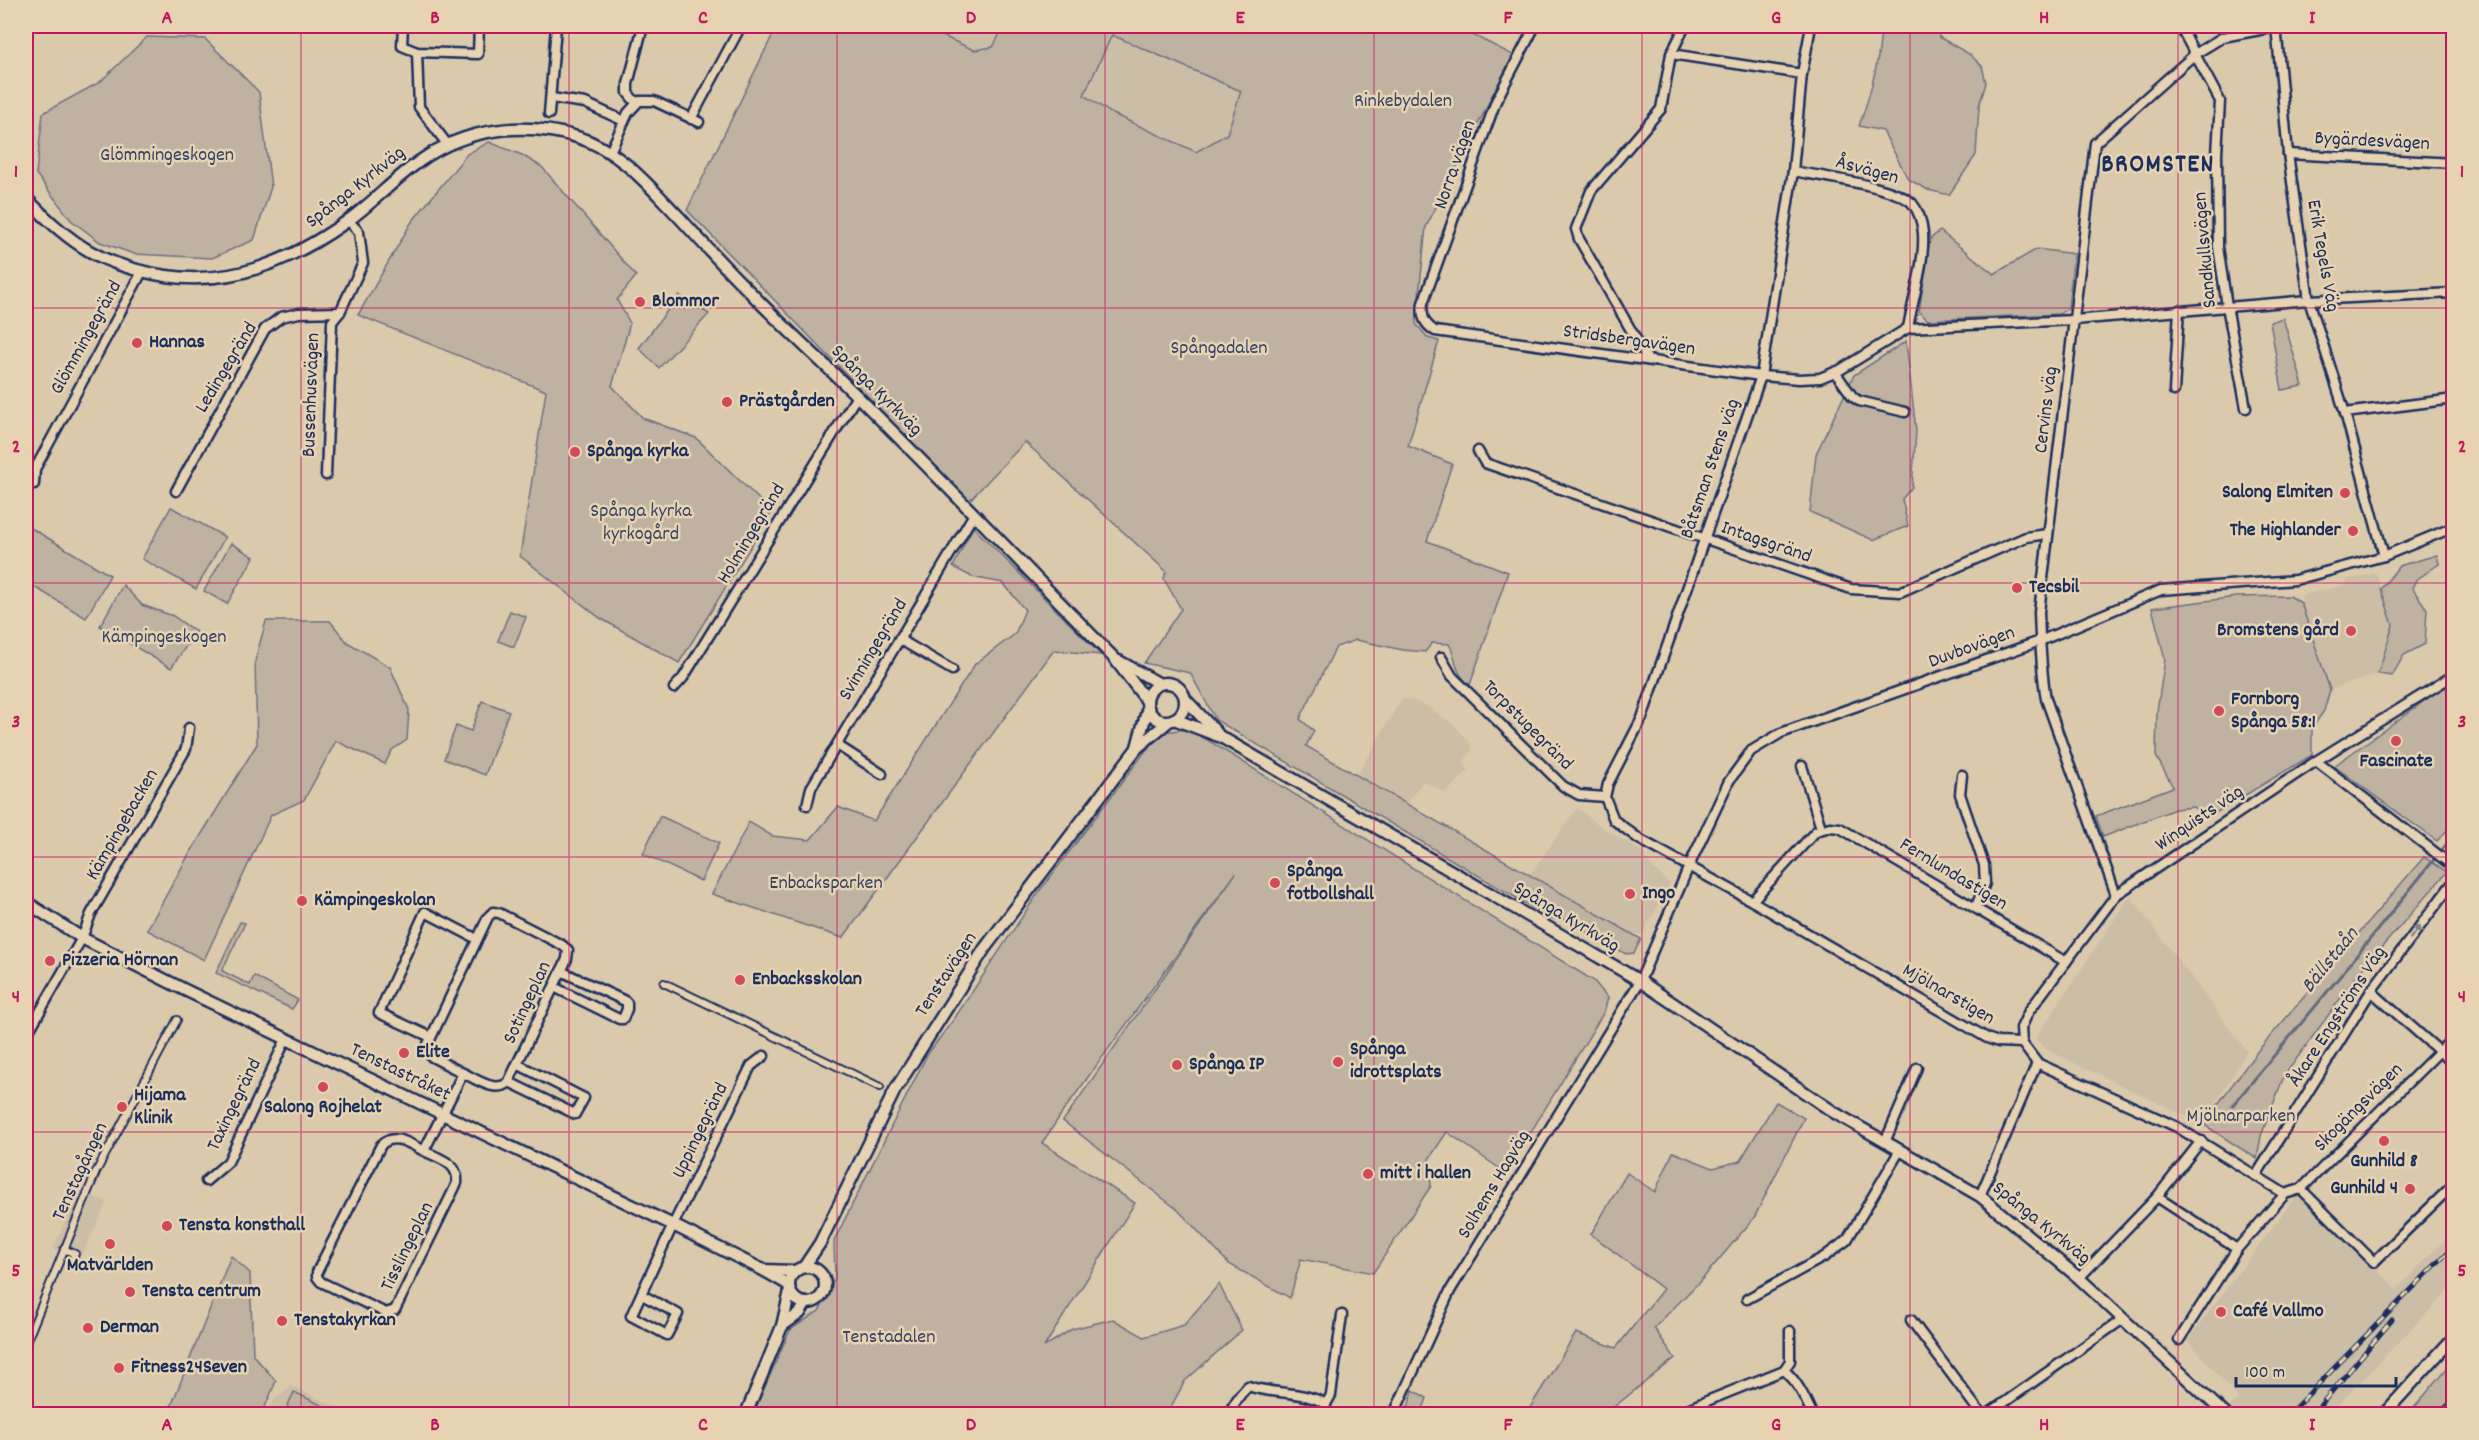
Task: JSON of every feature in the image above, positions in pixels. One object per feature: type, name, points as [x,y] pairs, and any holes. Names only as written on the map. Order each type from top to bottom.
[{"type":"street","points":[[403,26],[402,46],[417,52],[478,54],[479,26]]},
{"type":"street","points":[[549,114],[556,26]]},
{"type":"street","points":[[636,103],[628,93],[628,84],[643,26]]},
{"type":"street","points":[[610,152],[624,122],[639,101],[654,101],[695,121],[741,26]]},
{"type":"street","name":"Norra vägen","points":[[1424,320],[1423,303],[1496,101],[1535,26]]},
{"type":"street","points":[[1648,360],[1579,239],[1576,229],[1591,191],[1661,109],[1671,54],[1685,26]]},
{"type":"street","name":"Båtsman Stens väg","points":[[1605,797],[1608,784],[1642,718],[1761,376],[1792,171],[1802,74],[1811,26]]},
{"type":"street","name":"Sandkullsvägen","points":[[2180,26],[2220,101],[2217,154],[2218,236],[2227,306],[2246,408]]},
{"type":"street","name":"Cervins väg","points":[[2116,895],[2046,699],[2041,668],[2039,612],[2095,143],[2195,54],[2223,37],[2278,26]]},
{"type":"street","name":"Erik Tegels Väg","points":[[2278,26],[2288,154],[2309,300],[2344,413],[2384,556]]},
{"type":"street","points":[[417,52],[419,107],[447,144]]},
{"type":"street","points":[[1671,54],[1802,74]]},
{"type":"street","points":[[552,98],[585,103],[624,122]]},
{"type":"street","name":"Spånga Kyrkväg","points":[[26,198],[72,242],[105,260],[142,272],[177,278],[227,277],[258,270],[315,243],[348,220],[419,161],[447,144],[470,135],[499,129],[530,129],[555,131],[582,139],[610,152],[651,188],[750,293],[857,396],[1114,658],[1148,704]]},
{"type":"street","name":"Bygärdesvägen","points":[[2288,154],[2454,163]]},
{"type":"street","name":"Åsvägen","points":[[1792,171],[1890,191],[1911,202],[1919,214],[1923,232],[1923,250],[1908,328]]},
{"type":"street","name":"Bussenhusvägen","points":[[326,475],[332,322],[340,312],[363,263],[359,232],[348,220]]},
{"type":"street","name":"Glömmingegränd","points":[[34,484],[35,469],[142,272]]},
{"type":"street","name":"Stridsbergavägen","points":[[1424,320],[1428,327],[1448,334],[1761,376],[1799,379],[1820,378],[1835,372],[1908,328],[2074,320],[2309,300],[2454,293]]},
{"type":"street","points":[[2174,391],[2179,310]]},
{"type":"street","name":"Ledingegränd","points":[[176,491],[265,329],[281,317],[299,313],[340,312]]},
{"type":"street","points":[[1835,372],[1853,397],[1859,401],[1905,412]]},
{"type":"street","name":"Holmingegränd","points":[[674,688],[683,678],[857,396]]},
{"type":"street","points":[[2344,413],[2454,399]]},
{"type":"street","name":"Intagsgränd","points":[[1478,451],[1485,463],[1851,589],[1900,592],[2026,537],[2049,534]]},
{"type":"street","name":"Svinningegränd","points":[[807,805],[811,788],[974,514]]},
{"type":"street","name":"Duvbovägen","points":[[1640,981],[1689,866],[1729,781],[1751,751],[1781,732],[2040,641],[2161,590],[2295,580],[2384,556],[2454,527]]},
{"type":"street","points":[[900,639],[952,670]]},
{"type":"street","name":"Torpstugegränd","points":[[1441,657],[1452,675],[1563,786],[1579,795],[1605,797]]},
{"type":"street","name":"Spånga Kyrkväg","points":[[1114,658],[1160,684]]},
{"type":"street","name":"Winquists väg","points":[[2022,1043],[2021,1028],[2029,1011],[2116,895],[2316,761],[2454,675]]},
{"type":"street","points":[[1160,684],[1176,686],[1185,699],[1181,713],[1172,720],[1158,719],[1148,704],[1151,691],[1160,684]]},
{"type":"street","name":"Spånga Kyrkväg","points":[[1185,699],[1221,737]]},
{"type":"street","name":"Tenstavägen","points":[[1137,748],[1148,704]]},
{"type":"street","name":"Spånga Kyrkväg","points":[[1172,720],[1221,737],[1640,981],[1834,1113],[1980,1196],[2079,1278],[2224,1414]]},
{"type":"street","name":"Tenstavägen","points":[[799,1269],[820,1243],[895,1090],[985,948],[1137,748],[1172,720]]},
{"type":"street","name":"Kämpingebacken","points":[[26,1036],[71,952],[82,938],[91,914],[186,749],[189,728]]},
{"type":"street","points":[[837,745],[882,774]]},
{"type":"street","points":[[2316,761],[2454,867]]},
{"type":"street","points":[[1752,900],[1798,849],[1821,828],[1802,766]]},
{"type":"street","points":[[1962,775],[1960,794],[1984,865],[1985,883],[1976,907]]},
{"type":"street","points":[[1605,797],[1614,820],[1626,830],[1689,866]]},
{"type":"street","name":"Fernlundastigen","points":[[1821,828],[1840,828],[2066,962]]},
{"type":"street","name":"Mjölnarstigen","points":[[1689,866],[1752,900],[1988,1038],[1998,1042],[2022,1043]]},
{"type":"street","name":"Åkare Engströms Väg","points":[[2257,1174],[2371,991],[2454,881]]},
{"type":"street","name":"Tenstastråket","points":[[26,902],[82,938],[673,1225],[763,1270],[790,1288]]},
{"type":"street","points":[[477,939],[425,912],[379,1013],[431,1037],[427,1051],[432,1057],[463,1073],[495,1087],[503,1087],[509,1082],[575,1114],[584,1098],[517,1064]]},
{"type":"street","name":"Sotingeplan","points":[[431,1037],[488,917],[494,912],[562,945],[568,950],[567,958],[509,1082]]},
{"type":"street","points":[[554,987],[623,1019],[627,1009],[625,1001],[561,971]]},
{"type":"street","name":"Solhems Hagväg","points":[[1394,1414],[1450,1291],[1640,981]]},
{"type":"street","points":[[664,983],[880,1087]]},
{"type":"street","points":[[2371,991],[2454,1064]]},
{"type":"street","name":"Tenstagången","points":[[26,1343],[103,1158],[177,1020]]},
{"type":"street","name":"Skogängsvägen","points":[[2179,1340],[2237,1249],[2286,1194],[2301,1189],[2454,1037]]},
{"type":"street","name":"Taxingegränd","points":[[206,1180],[228,1162],[286,1039]]},
{"type":"street","points":[[2022,1043],[2037,1063],[2177,1126],[2286,1194]]},
{"type":"street","name":"Uppingegränd","points":[[642,1295],[678,1314],[667,1335],[631,1316],[751,1066],[764,1056]]},
{"type":"street","points":[[1980,1196],[2037,1063]]},
{"type":"street","points":[[1885,1142],[1917,1068]]},
{"type":"street","points":[[424,1151],[463,1073]]},
{"type":"street","name":"Tisslingeplan","points":[[398,1139],[424,1151],[453,1166],[458,1174],[457,1183],[395,1310],[386,1313],[321,1282],[316,1277],[317,1272],[381,1145],[386,1140],[398,1139]]},
{"type":"street","points":[[2079,1278],[2157,1197],[2201,1140]]},
{"type":"street","points":[[1747,1299],[1824,1257],[1848,1240],[1900,1150]]},
{"type":"street","points":[[2301,1189],[2374,1262],[2454,1184]]},
{"type":"street","points":[[2157,1197],[2237,1249]]},
{"type":"street","name":"Tenstavägen","points":[[820,1243],[821,1273]]},
{"type":"street","points":[[64,1249],[75,1254],[73,1258]]},
{"type":"street","points":[[746,1414],[782,1326],[790,1288],[799,1269],[813,1267],[821,1273],[825,1281],[824,1292],[816,1300],[806,1303],[796,1299],[790,1288]]},
{"type":"street","name":"Tenstastråket","points":[[763,1270],[799,1269]]},
{"type":"street","points":[[782,1326],[800,1312],[806,1303]]},
{"type":"street","points":[[1325,1414],[1326,1404],[1331,1395],[1341,1315]]},
{"type":"street","points":[[1988,1414],[2123,1319]]},
{"type":"street","points":[[1911,1320],[1981,1414]]},
{"type":"street","points":[[1679,1414],[1784,1370],[1790,1361],[1790,1331]]},
{"type":"street","points":[[2384,1414],[2454,1337]]},
{"type":"street","points":[[1784,1370],[1804,1395],[1812,1414]]},
{"type":"street","points":[[1228,1414],[1248,1386],[1313,1396],[1326,1404]]},
{"type":"street","points":[[2445,1414],[2454,1405]]},
{"type":"shaded area","points":[[920,26],[1004,26],[993,47],[974,50]]},
{"type":"shaded area","points":[[1111,35],[1241,91],[1227,134],[1197,152],[1111,113],[1084,95]]},
{"type":"shaded area","name":"Bromstens gård","points":[[2376,573],[2393,625],[2378,674],[2330,690],[2301,603],[2302,595],[2346,585],[2347,580]]},
{"type":"shaded area","points":[[1404,699],[1416,701],[1428,707],[1453,724],[1469,741],[1472,750],[1463,763],[1469,770],[1446,793],[1423,781],[1406,804],[1357,776],[1400,701]]},
{"type":"shaded area","points":[[1577,808],[1606,830],[1640,850],[1651,866],[1670,884],[1643,934],[1631,934],[1529,876]]},
{"type":"shaded area","points":[[2130,896],[2247,1051],[2203,1124],[2049,1051],[2035,1039]]},
{"type":"shaded area","points":[[80,1190],[107,1202],[83,1253],[73,1258],[53,1248]]},
{"type":"shaded area","points":[[2297,1195],[2396,1290],[2453,1231],[2453,1286],[2329,1414],[2223,1414],[2238,1398],[2188,1340]]},
{"type":"shaded area","points":[[292,1386],[351,1414],[267,1414],[274,1400]]},
{"type":"green space","name":"Spångadalen","points":[[777,26],[920,26],[974,50],[993,47],[1004,26],[1455,26],[1513,55],[1426,227],[1416,324],[1428,338],[1439,341],[1408,446],[1452,464],[1427,541],[1508,572],[1470,685],[1458,670],[1449,644],[1432,643],[1425,652],[1356,640],[1336,647],[1300,719],[1314,731],[1306,746],[1641,939],[1634,953],[1626,954],[1562,918],[1561,920],[1550,918],[1216,720],[1190,673],[1144,663],[1181,609],[1164,579],[1166,571],[1025,442],[969,501],[687,210]],"holes":[[[1112,35],[1241,91],[1227,134],[1196,152],[1111,113],[1084,95]]]},
{"type":"green space","points":[[1881,26],[1937,26],[1939,37],[1969,54],[1982,66],[1986,83],[1979,106],[1976,155],[1949,195],[1928,190],[1908,179],[1883,131],[1859,126],[1874,77]]},
{"type":"green space","name":"Glömmingeskogen","points":[[147,37],[205,39],[259,92],[271,187],[254,240],[212,258],[134,254],[100,242],[71,220],[36,174],[43,113],[100,82]]},
{"type":"green space","name":"Spånga kyrka kyrkogård","points":[[489,142],[522,155],[542,167],[636,276],[617,300],[630,323],[612,386],[643,418],[696,438],[772,512],[679,663],[600,618],[520,556],[546,391],[358,315],[411,223],[467,154]]},
{"type":"green space","points":[[1940,231],[1994,274],[2037,249],[2074,254],[2068,308],[2059,314],[1928,320],[1919,312],[1930,239]]},
{"type":"green space","points":[[679,295],[709,314],[659,368],[639,348]]},
{"type":"green space","points":[[2283,318],[2303,386],[2282,390],[2270,322]]},
{"type":"green space","points":[[1906,341],[1916,431],[1912,487],[1902,499],[1908,526],[1873,540],[1810,512],[1816,454],[1854,375]]},
{"type":"green space","points":[[171,507],[225,537],[196,589],[142,559]]},
{"type":"green space","name":"Kämpingeskogen","points":[[26,525],[110,575],[86,618],[26,582]]},
{"type":"green space","name":"Enbacksparken","points":[[973,527],[1101,655],[1054,650],[843,938],[712,894],[749,822],[772,836],[810,840],[838,807],[874,821],[975,664],[1015,634],[1025,610],[1003,583],[972,577],[953,567]]},
{"type":"green space","points":[[231,543],[254,557],[227,604],[204,591]]},
{"type":"green space","points":[[2437,555],[2439,564],[2416,580],[2412,588],[2427,609],[2425,644],[2404,655],[2392,676],[2378,674],[2393,625],[2381,589],[2399,566]]},
{"type":"green space","name":"Kämpingeskogen","points":[[123,585],[142,605],[173,616],[196,632],[171,668],[100,626]]},
{"type":"green space","points":[[2290,596],[2301,603],[2330,690],[2324,711],[2312,728],[2312,755],[2207,818],[2193,807],[2175,809],[2103,837],[2096,816],[2173,787],[2156,756],[2157,711],[2165,659],[2152,608],[2236,597]]},
{"type":"green space","points":[[510,611],[526,617],[514,647],[498,641]]},
{"type":"green space","points":[[266,621],[330,621],[347,642],[390,667],[409,710],[407,740],[392,750],[385,764],[336,741],[304,800],[271,815],[204,960],[147,930],[187,858],[257,744],[255,661]]},
{"type":"green space","points":[[2445,686],[2453,702],[2453,824],[2437,841],[2334,766]]},
{"type":"green space","points":[[482,701],[509,711],[485,775],[444,759],[456,726],[471,731]]},
{"type":"green space","name":"Tenstadalen","points":[[1190,729],[1594,981],[1608,998],[1604,1012],[1506,1173],[1447,1132],[1429,1159],[1431,1186],[1373,1273],[1301,1259],[1290,1298],[1229,1264],[1178,1210],[1063,1121],[1236,873],[1042,1143],[1135,1203],[1044,1347],[1072,1329],[1113,1319],[1144,1337],[1184,1325],[1219,1284],[1242,1330],[1185,1381],[1167,1414],[753,1414],[790,1330],[819,1311],[835,1278],[834,1241],[927,1055],[954,1019],[1038,893],[1160,732]]},
{"type":"green space","points":[[660,816],[719,843],[701,881],[643,854]]},
{"type":"green space","name":"Mjölnarparken","points":[[2424,857],[2447,872],[2356,977],[2284,1076],[2261,1136],[2257,1159],[2203,1124],[2256,1053]]},
{"type":"green space","points":[[240,922],[245,923],[222,971],[250,985],[254,976],[298,1000],[292,1009],[216,973]]},
{"type":"green space","points":[[1776,1102],[1804,1118],[1754,1218],[1705,1276],[1654,1328],[1675,1358],[1605,1414],[1526,1414],[1576,1333],[1616,1348],[1663,1289],[1591,1234],[1627,1173],[1655,1192],[1673,1152],[1713,1168],[1740,1161]]},
{"type":"green space","points":[[231,1256],[250,1273],[253,1355],[276,1381],[262,1414],[168,1414]]},
{"type":"green space","points":[[2453,1361],[2453,1402],[2444,1414],[2409,1414]]},
{"type":"green space","points":[[1413,1390],[1427,1398],[1423,1409],[1426,1414],[1406,1414]]},
{"type":"green space","points":[[294,1392],[338,1413],[284,1414]]},
{"type":"waterway","name":"Bällstaån","points":[[2232,1106],[2454,835]]},
{"type":"railway","points":[[2289,1414],[2454,1246]]},
{"type":"railway","points":[[2313,1414],[2392,1320]]},
{"type":"place","name":"Blommor","points":[[640,302]]},
{"type":"place","name":"Hannas","points":[[137,343]]},
{"type":"place","name":"Prästgården","points":[[727,402]]},
{"type":"place","name":"Spånga kyrka","points":[[575,452]]},
{"type":"place","name":"Salong Elmiten","points":[[2345,493]]},
{"type":"place","name":"The Highlander","points":[[2353,531]]},
{"type":"place","name":"Tecsbil","points":[[2017,588]]},
{"type":"place","name":"Bromstens gård","points":[[2351,631]]},
{"type":"place","name":"Fornborg Spånga 58:1","points":[[2219,711]]},
{"type":"place","name":"Fascinate","points":[[2396,741]]},
{"type":"place","name":"Spånga fotbollshall","points":[[1275,883]]},
{"type":"place","name":"Ingo","points":[[1630,894]]},
{"type":"place","name":"Kämpingeskolan","points":[[302,901]]},
{"type":"place","name":"Pizzeria Hörnan","points":[[50,961]]},
{"type":"place","name":"Enbacksskolan","points":[[740,980]]},
{"type":"place","name":"Elite","points":[[404,1053]]},
{"type":"place","name":"Spånga idrottsplats","points":[[1338,1062]]},
{"type":"place","name":"Spånga IP","points":[[1177,1065]]},
{"type":"place","name":"Salong Rojhelat","points":[[323,1087]]},
{"type":"place","name":"Hijama Klinik","points":[[122,1107]]},
{"type":"place","name":"Gunhild 8","points":[[2384,1141]]},
{"type":"place","name":"mitt i hallen","points":[[1368,1174]]},
{"type":"place","name":"Gunhild 4","points":[[2410,1189]]},
{"type":"place","name":"Tensta konsthall","points":[[167,1226]]},
{"type":"place","name":"Matvärlden","points":[[110,1244]]},
{"type":"place","name":"Tensta centrum","points":[[130,1292]]},
{"type":"place","name":"Café Vallmo","points":[[2221,1312]]},
{"type":"place","name":"Tenstakyrkan","points":[[282,1321]]},
{"type":"place","name":"Derman","points":[[88,1328]]},
{"type":"place","name":"Fitness24Seven","points":[[119,1368]]},
{"type":"district","name":"BROMSTEN","points":[[2158,165]]},
{"type":"park label","name":"Rinkebydalen","points":[[1403,102]]}]
